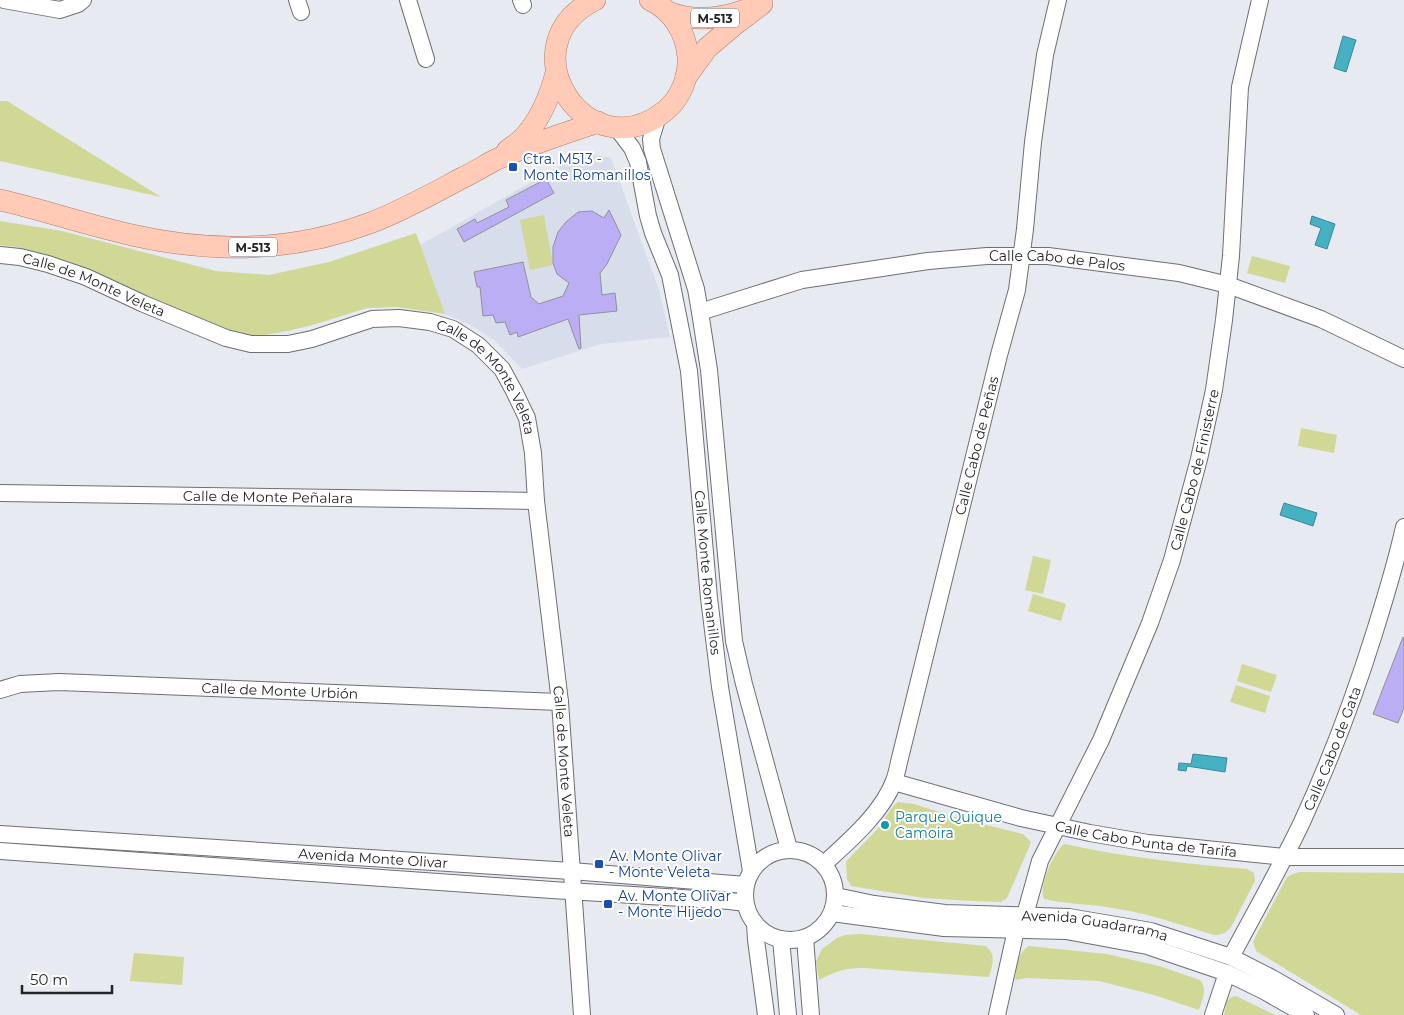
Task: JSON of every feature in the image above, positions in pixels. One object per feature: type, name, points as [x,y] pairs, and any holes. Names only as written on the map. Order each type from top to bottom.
[{"type":"main road","points":[[589,1],[567,22],[561,34],[555,59],[559,84],[571,103],[579,111],[607,125],[638,125],[658,116],[676,99],[686,77],[688,63],[684,36],[677,23],[661,6],[650,0]]},
{"type":"main road","points":[[686,77],[707,48],[764,2]]},
{"type":"main road","name":"M-513","points":[[668,12],[687,18],[713,18],[747,10],[764,2]]},
{"type":"main road","name":"M-513","points":[[495,161],[524,137],[538,119],[546,103],[556,73]]},
{"type":"main road","name":"M-513","points":[[0,200],[155,240],[223,247],[252,247],[296,242],[340,233],[370,222],[429,196],[495,161],[560,135],[607,125]]},
{"type":"street","points":[[4,0],[60,10],[78,4],[83,0]]},
{"type":"street","points":[[408,0],[426,59]]},
{"type":"street","name":"Calle Cabo de Peñas","points":[[824,864],[856,835],[877,810],[894,782],[999,355],[1017,290],[1033,142],[1045,55],[1058,0]]},
{"type":"street","name":"Calle Cabo de Finisterre","points":[[1026,915],[1040,861],[1105,732],[1150,623],[1172,560],[1199,459],[1214,390],[1228,285],[1232,246],[1240,87],[1260,0]]},
{"type":"street","name":"Calle Monte Romanillos","points":[[658,116],[651,139],[652,149],[696,289],[706,348],[734,641],[788,849]]},
{"type":"street","name":"Calle Monte Romanillos","points":[[607,125],[632,148],[638,162],[648,216],[670,275],[689,371],[709,598],[748,878]]},
{"type":"street","name":"Calle de Monte Veleta","points":[[0,255],[20,256],[86,276],[144,304],[226,338],[251,344],[288,344],[312,339],[372,319],[399,318],[430,322],[453,329],[478,345],[502,369],[526,418],[533,453],[536,501],[560,702],[582,1015]]},
{"type":"street","name":"Calle Cabo de Palos","points":[[700,312],[802,280],[928,261],[987,256],[1048,256],[1179,273],[1228,285],[1321,319],[1404,359]]},
{"type":"street","points":[[670,275],[676,266],[689,269]]},
{"type":"street","points":[[684,347],[692,351],[706,348]]},
{"type":"street","name":"Calle de Monte Peñalara","points":[[0,493],[536,501]]},
{"type":"street","name":"Calle Cabo de Gata","points":[[1231,957],[1302,822],[1332,751],[1360,679],[1385,601],[1404,527]]},
{"type":"street","name":"Calle de Monte Urbión","points":[[0,690],[20,684],[59,682],[560,702]]},
{"type":"street","name":"Calle Cabo Punta de Tarifa","points":[[894,782],[1021,818],[1148,843],[1284,857],[1404,857]]},
{"type":"street","name":"Avenida Monte Olivar","points":[[0,834],[571,871],[748,878]]},
{"type":"street","points":[[788,849],[802,850],[824,864],[831,874],[836,896],[832,913],[825,924],[805,938],[793,940],[780,939],[763,931],[755,924],[745,903],[748,878],[761,860],[774,852],[788,849]]},
{"type":"street","points":[[246,868],[248,850]]},
{"type":"street","name":"Avenida Monte Olivar","points":[[0,851],[745,903]]},
{"type":"street","points":[[278,871],[279,852]]},
{"type":"street","name":"Avenida Guadarrama","points":[[836,896],[874,904],[945,912],[1068,917],[1151,931],[1231,957],[1336,1015]]},
{"type":"street","name":"Avenida Guadarrama","points":[[832,913],[944,928],[1066,931],[1147,946],[1227,973],[1306,1015]]},
{"type":"street","points":[[755,924],[766,1015]]},
{"type":"street","points":[[997,1015],[1016,930]]},
{"type":"street","points":[[805,938],[811,1015]]},
{"type":"street","points":[[780,939],[788,1015]]},
{"type":"street","points":[[1213,1015],[1227,973]]},
{"type":"shaded area","points":[[583,153],[611,158],[659,290],[670,337],[601,344],[522,369],[494,340],[469,324],[445,314],[420,245]]},
{"type":"green space","points":[[0,101],[7,101],[161,197],[0,161]]},
{"type":"green space","points":[[544,215],[553,265],[530,270],[520,220]]},
{"type":"green space","points":[[0,221],[62,231],[216,271],[269,275],[329,262],[416,233],[445,314],[397,307],[367,308],[288,331],[258,336],[229,332],[128,291],[71,262],[17,247],[0,245]]},
{"type":"green space","points":[[1252,256],[1290,266],[1285,283],[1247,273]]},
{"type":"green space","points":[[1301,428],[1337,435],[1334,453],[1298,446]]},
{"type":"green space","points":[[1033,556],[1051,560],[1043,594],[1025,590]]},
{"type":"green space","points":[[1033,594],[1066,604],[1061,621],[1028,611]]},
{"type":"green space","points":[[1242,664],[1277,675],[1271,692],[1237,681]]},
{"type":"green space","points":[[1236,685],[1270,696],[1265,713],[1230,702]]},
{"type":"green space","points":[[898,802],[914,804],[958,818],[1023,834],[1031,842],[1007,898],[1001,902],[924,898],[851,886],[847,879],[846,862],[879,827],[892,807]]},
{"type":"green space","points":[[1064,844],[1155,860],[1247,869],[1254,873],[1255,881],[1231,927],[1224,933],[1214,935],[1126,910],[1044,899],[1043,886],[1045,878],[1056,854]]},
{"type":"green space","points":[[1300,872],[1404,873],[1404,1015],[1361,1015],[1256,951],[1253,942],[1287,877]]},
{"type":"green space","points":[[860,934],[986,946],[993,957],[989,977],[853,968],[833,973],[819,980],[816,961],[822,949],[837,938],[845,935]]},
{"type":"green space","points":[[1029,946],[1107,954],[1159,966],[1200,980],[1204,991],[1199,1010],[1154,995],[1099,981],[1027,978],[1015,980],[1020,956]]},
{"type":"green space","points":[[134,953],[184,957],[182,985],[130,981]]},
{"type":"green space","points":[[1236,996],[1275,1015],[1224,1015],[1227,1001]]},
{"type":"water","points":[[1343,36],[1356,40],[1346,72],[1334,68]]},
{"type":"water","points":[[1312,216],[1335,224],[1327,249],[1315,245],[1321,228],[1310,224]]},
{"type":"water","points":[[1284,503],[1317,513],[1313,526],[1280,515]]},
{"type":"water","points":[[1193,754],[1227,758],[1225,772],[1187,766],[1186,771],[1178,770],[1179,763],[1191,764]]},
{"type":"building","points":[[546,179],[554,193],[464,242],[457,229],[475,219],[477,223],[509,207],[506,200]]},
{"type":"building","points":[[609,210],[621,235],[607,264],[600,273],[602,295],[615,293],[617,311],[579,315],[581,348],[579,349],[568,319],[518,337],[517,332],[510,335],[505,322],[496,323],[493,315],[483,316],[480,287],[477,287],[474,272],[523,262],[531,297],[539,304],[563,296],[569,283],[557,274],[553,263],[553,247],[558,232],[578,212],[592,211],[604,218]]},
{"type":"building","points":[[1403,637],[1404,708],[1398,723],[1373,714]]},
{"type":"place","name":"Ctra. M513 - Monte Romanillos","points":[[513,167]]},
{"type":"place","name":"Parque Quique Camoira","points":[[885,825]]},
{"type":"place","name":"Av. Monte Olivar - Monte Veleta","points":[[599,864]]},
{"type":"place","name":"Av. Monte Olivar - Monte Hijedo","points":[[608,904]]}]
